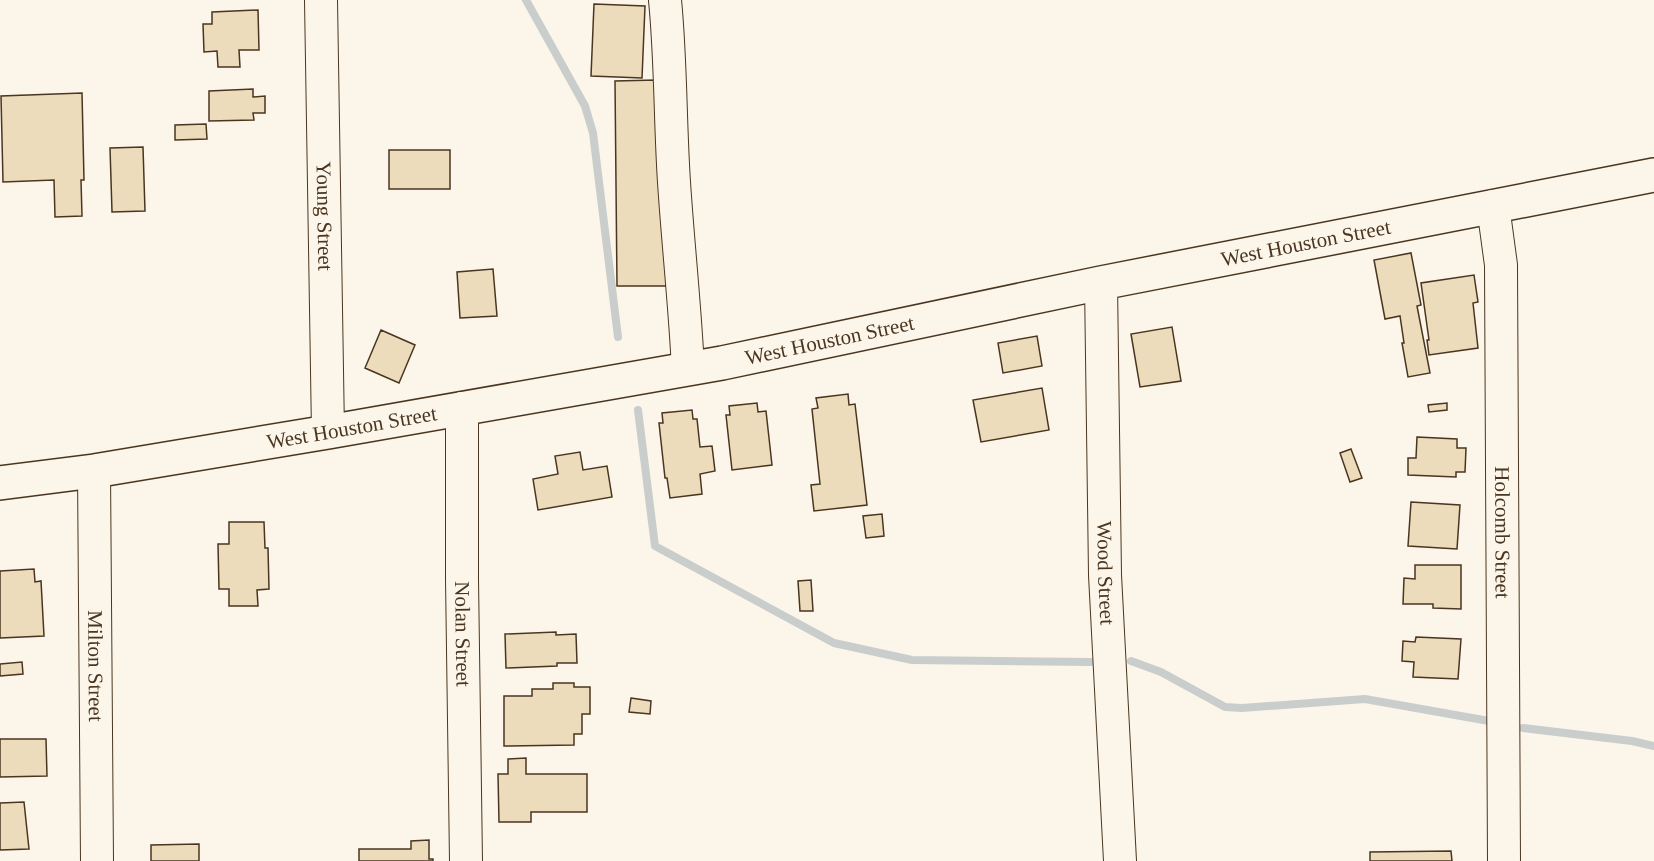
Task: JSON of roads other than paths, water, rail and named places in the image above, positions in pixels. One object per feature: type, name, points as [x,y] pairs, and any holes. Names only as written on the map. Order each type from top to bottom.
[{"type":"main road","name":"West Houston Street","points":[[0,483],[94,471],[688,369],[1101,283],[1654,175]]},
{"type":"street","name":"Young Street","points":[[321,0],[328,432]]},
{"type":"street","points":[[665,0],[669,39],[674,181],[684,291],[688,369]]},
{"type":"street","name":"Holcomb Street","points":[[1493,206],[1501,266],[1504,861]]},
{"type":"street","name":"Wood Street","points":[[1101,283],[1105,575],[1120,861]]},
{"type":"street","name":"Nolan Street","points":[[462,408],[466,861]]},
{"type":"street","name":"Milton Street","points":[[94,471],[97,861]]},
{"type":"waterway","points":[[526,0],[585,106],[593,133],[618,337]]},
{"type":"waterway","points":[[638,410],[655,546],[834,643],[912,660],[1091,662]]},
{"type":"waterway","points":[[1131,661],[1161,672],[1225,707],[1242,708],[1365,699],[1489,721]]},
{"type":"waterway","points":[[1523,728],[1632,741],[1654,746]]}]
